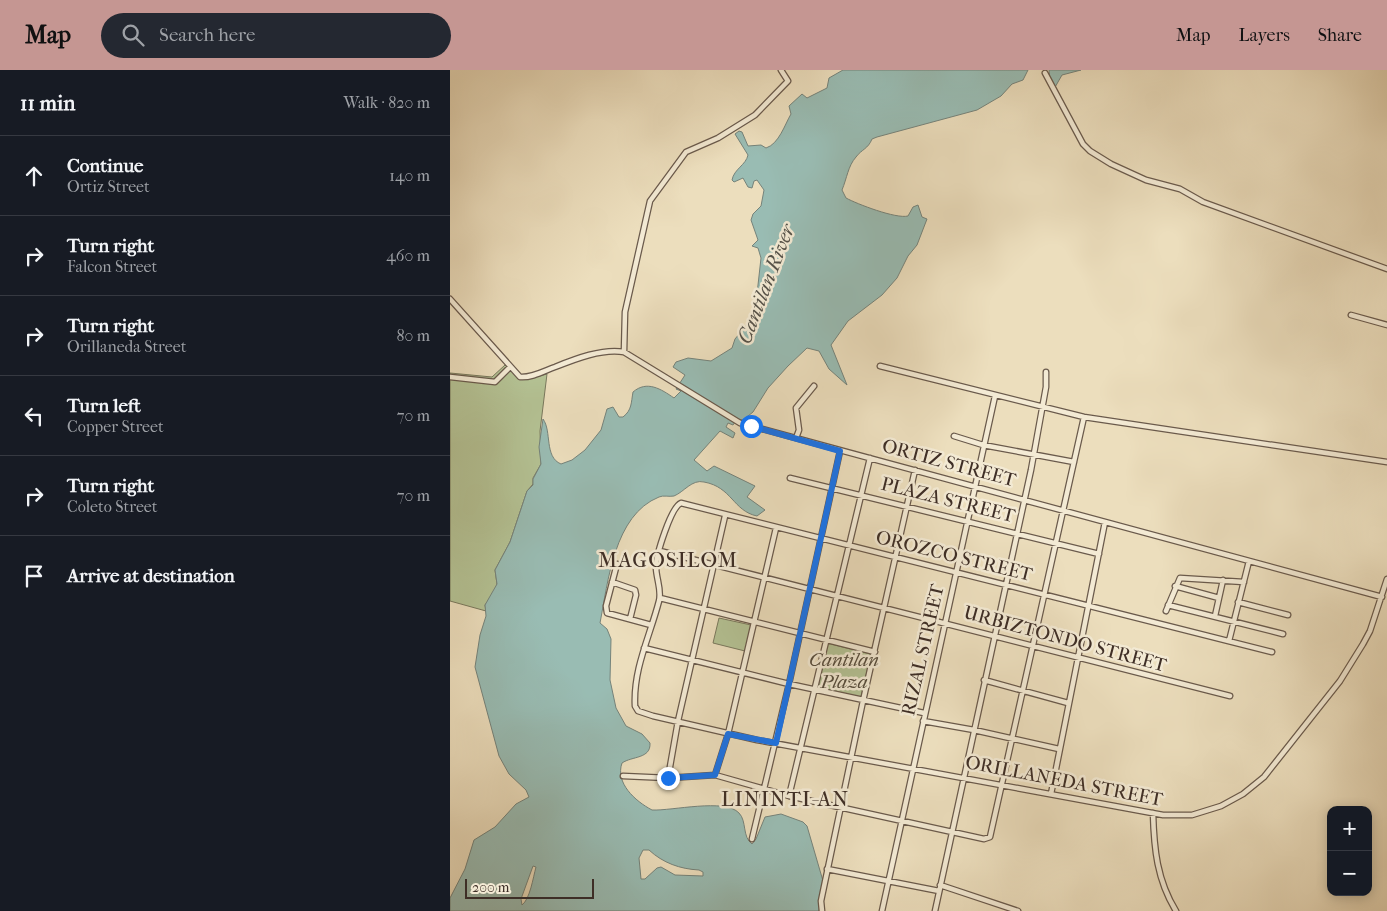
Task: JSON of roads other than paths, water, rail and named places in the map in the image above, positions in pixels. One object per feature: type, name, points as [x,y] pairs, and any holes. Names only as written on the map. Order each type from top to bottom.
[{"type":"street","points":[[450,299],[510,367],[523,377],[577,359],[614,351],[624,352],[624,312],[650,201],[686,152],[718,138],[755,116],[766,106],[788,81],[781,70]]},
{"type":"street","points":[[1045,73],[1083,144],[1111,164],[1146,180],[1180,189],[1203,202],[1387,269]]},
{"type":"street","points":[[1352,315],[1387,326]]},
{"type":"street","name":"ORTIZ STREET","points":[[624,352],[736,421],[840,451],[1382,596]]},
{"type":"street","points":[[880,366],[1042,409],[1084,418],[1387,462]]},
{"type":"street","points":[[450,377],[495,382],[510,367]]},
{"type":"street","points":[[935,911],[1025,499],[1042,409],[1046,372]]},
{"type":"street","points":[[796,438],[799,430],[796,408],[814,386]]},
{"type":"street","name":"RIZAL STREET","points":[[882,911],[900,821],[995,396]]},
{"type":"street","points":[[623,776],[668,778],[715,775],[839,808],[989,838],[1003,785],[1054,544],[1084,418]]},
{"type":"street","points":[[954,436],[983,445],[1034,453],[1074,462]]},
{"type":"street","points":[[752,839],[790,684],[840,451]]},
{"type":"street","points":[[789,796],[870,458]]},
{"type":"street","points":[[821,911],[827,869],[862,701],[916,470]]},
{"type":"street","name":"PLAZA STREET","points":[[790,478],[968,520],[1054,544],[1099,554]]},
{"type":"street","name":"OROZCO STREET","points":[[660,551],[673,510],[678,504],[1044,593],[1272,652]]},
{"type":"street","points":[[668,778],[678,721],[725,516]]},
{"type":"street","points":[[1050,794],[1105,522]]},
{"type":"street","points":[[715,775],[728,734],[776,528]]},
{"type":"street","points":[[660,551],[656,569],[660,598],[644,648],[814,690],[924,713]]},
{"type":"street","name":"URBIZTONDO STREET","points":[[660,551],[763,579],[1032,644],[1076,658],[1230,696]]},
{"type":"street","points":[[1229,641],[1249,561]]},
{"type":"street","points":[[617,564],[606,606],[607,613],[651,625]]},
{"type":"street","points":[[1244,582],[1181,578],[1168,608],[1215,616],[1284,634]]},
{"type":"street","name":"ORILLANEDA STREET","points":[[644,648],[636,684],[635,706],[638,711],[728,734],[1172,816],[1203,812],[1232,802],[1254,786],[1340,681],[1367,637],[1387,579]]},
{"type":"street","points":[[1215,616],[1223,580]]},
{"type":"street","points":[[612,582],[635,590],[636,595],[630,620]]},
{"type":"street","points":[[1176,586],[1219,598]]},
{"type":"street","points":[[660,598],[874,652]]},
{"type":"street","points":[[1238,602],[1288,615]]},
{"type":"street","points":[[984,680],[1068,703]]},
{"type":"street","points":[[922,721],[974,730],[1059,749]]},
{"type":"street","points":[[1153,814],[1155,852],[1159,876],[1176,911]]},
{"type":"street","points":[[827,869],[888,881],[940,888],[1018,911]]},
{"type":"water","name":"Cantilan River","points":[[843,70],[1028,70],[1023,80],[1012,84],[1001,96],[977,110],[877,137],[872,139],[869,145],[856,157],[849,168],[842,190],[846,198],[877,210],[902,216],[908,216],[913,207],[918,205],[922,217],[927,219],[917,245],[908,256],[897,278],[882,295],[848,321],[831,345],[847,385],[829,369],[819,351],[807,348],[768,388],[753,412],[743,420],[737,419],[733,425],[728,423],[726,427],[735,433],[733,438],[720,431],[694,460],[707,471],[714,466],[755,486],[747,497],[765,510],[757,516],[749,513],[721,489],[704,482],[696,482],[674,496],[661,496],[644,506],[632,519],[616,551],[610,570],[600,623],[607,629],[611,639],[610,680],[616,708],[626,726],[642,734],[650,743],[644,755],[622,763],[621,778],[628,791],[639,802],[652,810],[698,806],[722,806],[732,809],[741,816],[747,837],[752,844],[765,817],[781,814],[803,822],[807,826],[823,881],[819,911],[450,911],[450,898],[465,869],[474,840],[495,827],[516,804],[529,797],[526,790],[509,774],[499,756],[475,667],[480,635],[486,616],[485,605],[497,584],[495,570],[510,542],[527,491],[533,485],[533,479],[541,464],[539,447],[543,419],[546,424],[552,456],[561,464],[572,460],[585,450],[601,430],[607,409],[613,407],[619,417],[623,417],[630,409],[633,392],[638,388],[649,386],[659,389],[674,398],[681,391],[676,389],[685,375],[673,367],[676,362],[688,358],[711,361],[732,348],[735,339],[750,321],[757,294],[761,258],[758,248],[752,246],[758,240],[751,220],[753,214],[761,206],[764,190],[757,180],[754,181],[752,188],[748,187],[743,178],[734,182],[732,180],[748,155],[735,134],[739,131],[742,132],[748,146],[761,145],[766,148],[771,146],[778,138],[791,114],[789,106],[802,94],[807,98],[827,88],[829,78]],"holes":[[[643,850],[649,850],[672,864],[699,870],[703,872],[703,876],[675,875],[661,867],[657,868],[645,879],[641,879],[639,858]],[[533,866],[536,867],[531,888],[522,905],[521,899]]]},
{"type":"water","points":[[1049,70],[1081,70],[1062,75],[1054,89],[1050,81]]},
{"type":"district","name":"MAGOSILOM","points":[[668,560]]},
{"type":"district","name":"LININTI-AN","points":[[785,799]]},
{"type":"park label","name":"Cantilan Plaza","points":[[844,671]]}]
